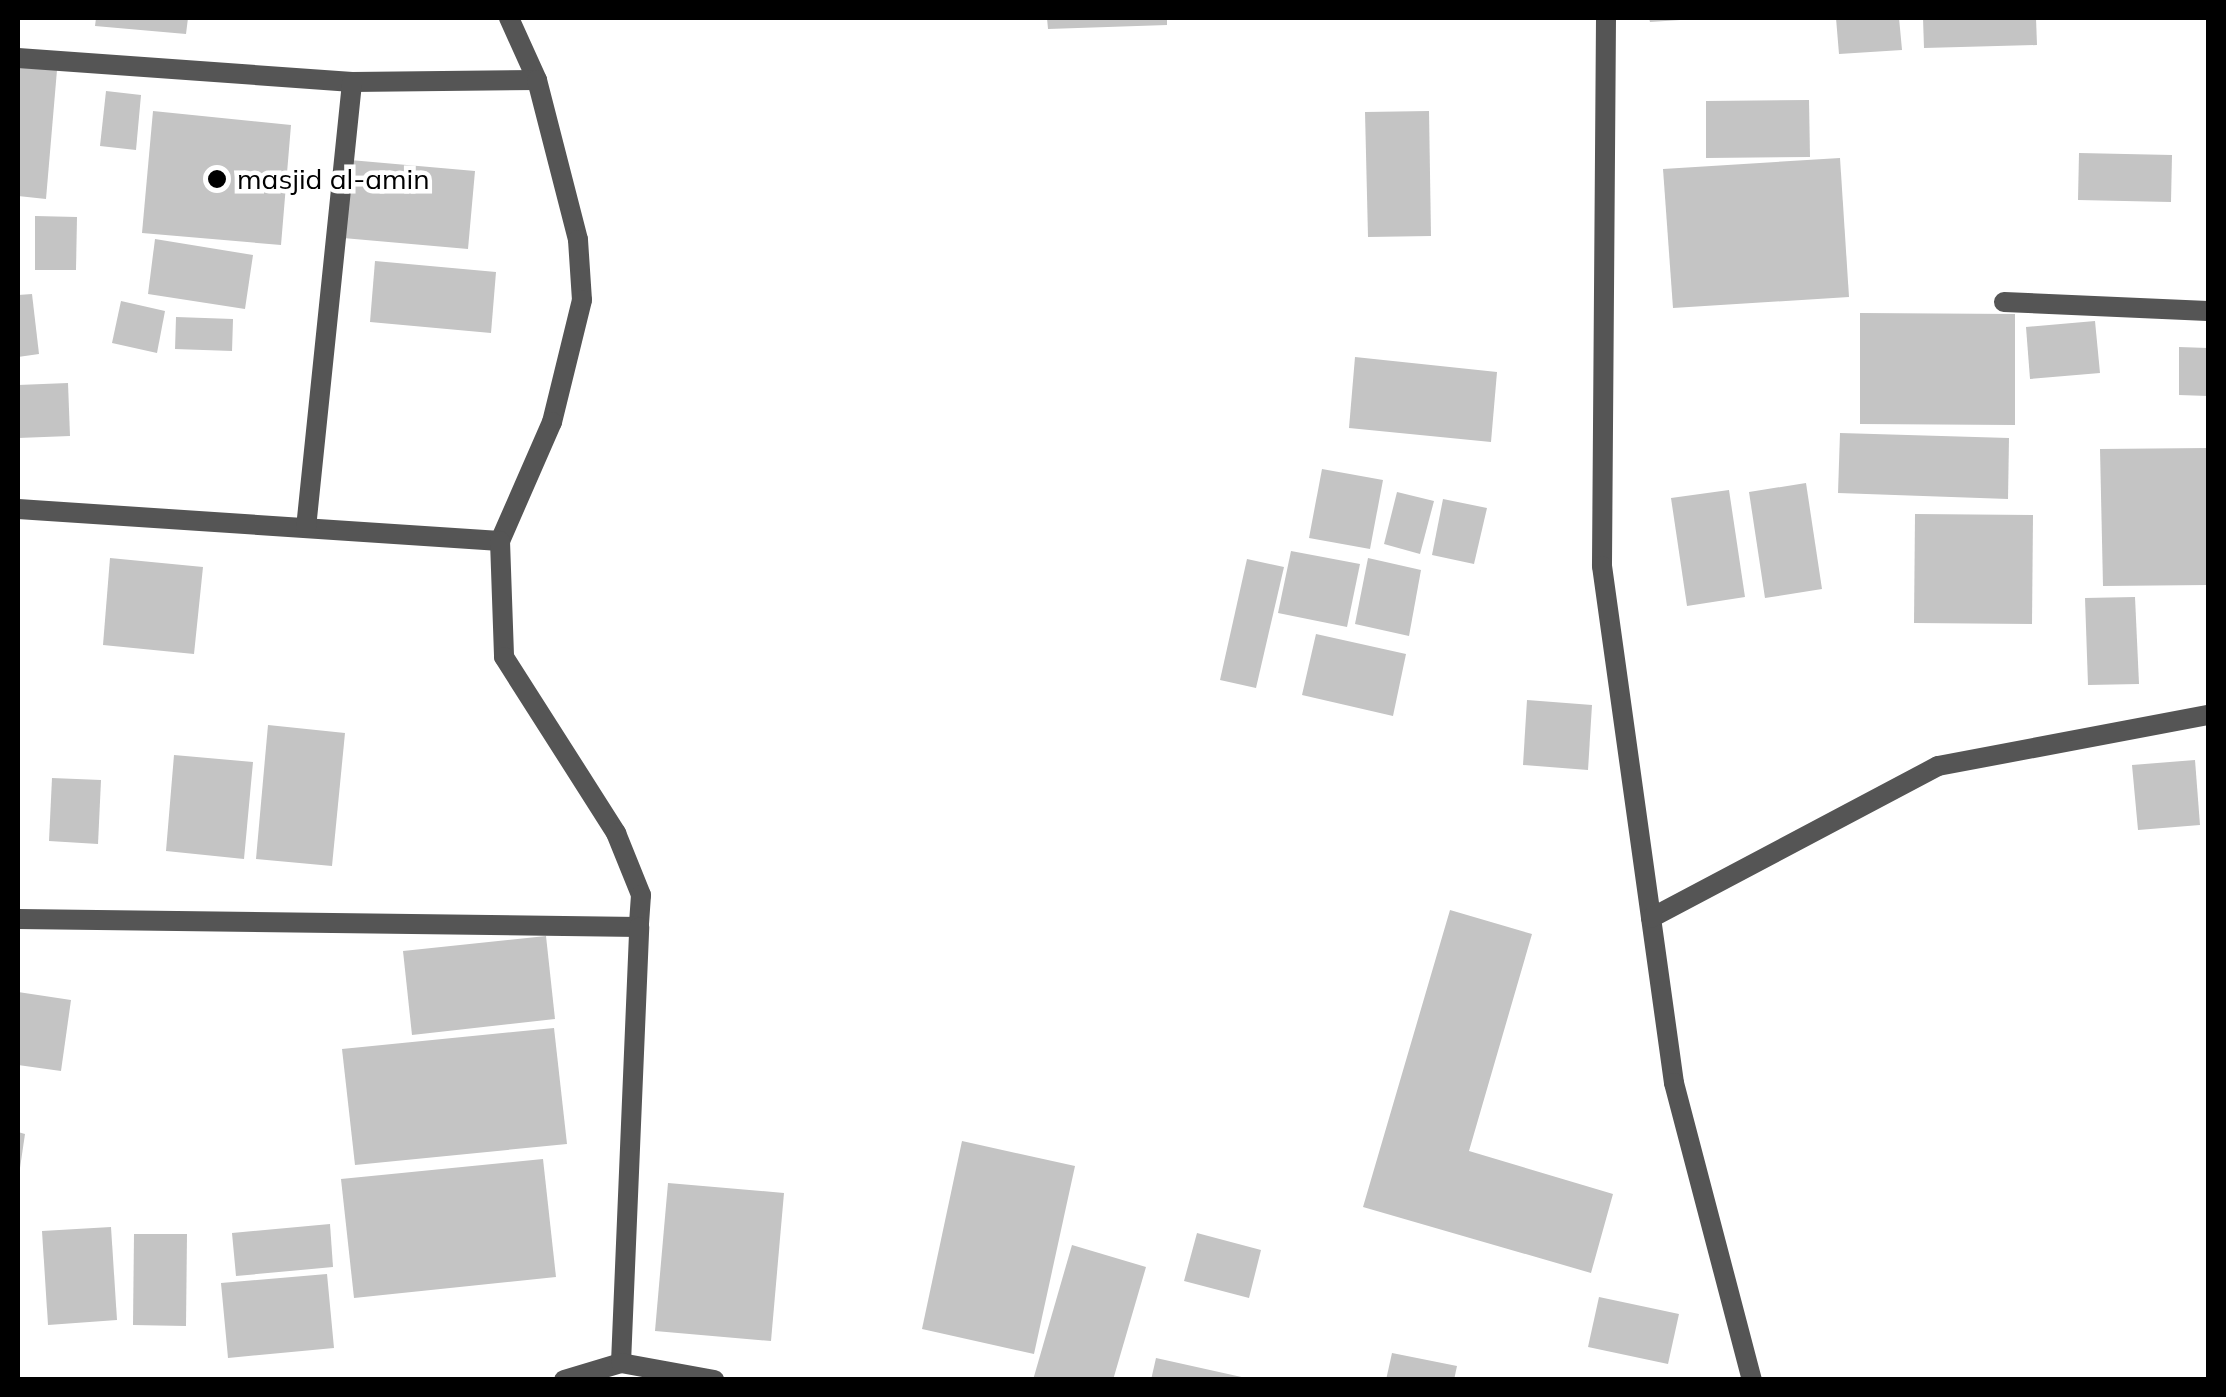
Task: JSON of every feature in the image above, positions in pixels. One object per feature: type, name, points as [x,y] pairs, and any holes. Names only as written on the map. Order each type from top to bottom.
[{"type":"street","points":[[509,18],[537,80],[578,240],[582,300],[552,422],[500,540],[504,657],[616,834],[641,895],[621,1363]]},
{"type":"street","points":[[1606,18],[1602,566],[1674,1083],[1752,1380]]},
{"type":"street","points":[[18,58],[352,82],[537,80]]},
{"type":"street","points":[[306,528],[352,82]]},
{"type":"street","points":[[2004,302],[2208,311]]},
{"type":"street","points":[[18,509],[500,540]]},
{"type":"street","points":[[1652,918],[1938,766],[2208,715]]},
{"type":"street","points":[[18,918],[639,927]]},
{"type":"street","points":[[564,1380],[621,1363],[714,1380]]},
{"type":"building","points":[[96,18],[188,18],[186,34],[95,26]]},
{"type":"building","points":[[1047,18],[1167,18],[1167,25],[1048,29]]},
{"type":"building","points":[[1649,18],[1680,18],[1680,20],[1650,22]]},
{"type":"building","points":[[1836,18],[1899,18],[1902,50],[1839,54]]},
{"type":"building","points":[[1923,18],[2036,18],[2037,45],[1924,48]]},
{"type":"building","points":[[18,66],[57,70],[46,199],[18,196]]},
{"type":"building","points":[[106,91],[141,95],[136,150],[100,146]]},
{"type":"building","points":[[1809,100],[1810,157],[1706,158],[1706,101]]},
{"type":"building","name":"masjid al-amin","points":[[153,111],[291,125],[281,245],[142,233]]},
{"type":"building","points":[[1429,111],[1431,236],[1368,237],[1365,112]]},
{"type":"building","points":[[2079,153],[2172,155],[2171,202],[2078,200]]},
{"type":"building","points":[[1840,158],[1849,297],[1673,308],[1663,169]]},
{"type":"building","points":[[350,160],[475,171],[468,249],[343,238]]},
{"type":"building","points":[[35,216],[77,217],[76,270],[35,270]]},
{"type":"building","points":[[155,239],[253,255],[245,309],[148,294]]},
{"type":"building","points":[[375,261],[496,272],[491,333],[370,322]]},
{"type":"building","points":[[32,294],[39,354],[18,357],[18,295]]},
{"type":"building","points":[[121,301],[165,311],[157,353],[112,343]]},
{"type":"building","points":[[1860,313],[2015,314],[2015,425],[1860,424]]},
{"type":"building","points":[[176,317],[233,319],[232,351],[175,349]]},
{"type":"building","points":[[2095,321],[2100,373],[2030,379],[2026,327]]},
{"type":"building","points":[[2179,347],[2208,348],[2208,396],[2179,395]]},
{"type":"building","points":[[1355,357],[1497,372],[1491,442],[1349,428]]},
{"type":"building","points":[[68,383],[70,436],[18,438],[18,385]]},
{"type":"building","points":[[1840,433],[2009,438],[2008,499],[1838,493]]},
{"type":"building","points":[[2208,448],[2208,585],[2103,586],[2100,449]]},
{"type":"building","points":[[1322,469],[1383,480],[1370,549],[1309,538]]},
{"type":"building","points":[[1806,483],[1822,589],[1765,598],[1749,492]]},
{"type":"building","points":[[1729,490],[1745,597],[1687,606],[1671,498]]},
{"type":"building","points":[[1397,492],[1434,501],[1420,554],[1384,544]]},
{"type":"building","points":[[1443,499],[1487,508],[1474,564],[1432,555]]},
{"type":"building","points":[[1915,514],[2033,515],[2032,624],[1914,623]]},
{"type":"building","points":[[1291,551],[1360,564],[1347,627],[1278,613]]},
{"type":"building","points":[[110,558],[203,567],[194,654],[103,645]]},
{"type":"building","points":[[1368,558],[1421,570],[1409,636],[1355,624]]},
{"type":"building","points":[[1247,559],[1284,567],[1256,688],[1220,680]]},
{"type":"building","points":[[2135,597],[2139,684],[2088,685],[2085,598]]},
{"type":"building","points":[[1316,634],[1406,654],[1393,716],[1302,695]]},
{"type":"building","points":[[1527,700],[1592,705],[1588,770],[1523,765]]},
{"type":"building","points":[[268,725],[345,733],[332,866],[256,859]]},
{"type":"building","points":[[174,755],[253,762],[244,859],[166,851]]},
{"type":"building","points":[[2195,760],[2200,825],[2138,830],[2132,765]]},
{"type":"building","points":[[52,778],[101,780],[98,844],[49,841]]},
{"type":"building","points":[[1450,910],[1532,934],[1469,1151],[1613,1194],[1591,1273],[1363,1207]]},
{"type":"building","points":[[546,936],[555,1019],[412,1035],[403,951]]},
{"type":"building","points":[[18,992],[71,1000],[61,1071],[18,1065]]},
{"type":"building","points":[[554,1028],[567,1144],[355,1165],[342,1049]]},
{"type":"building","points":[[18,1132],[25,1134],[20,1168],[18,1168]]},
{"type":"building","points":[[962,1141],[1075,1166],[1034,1354],[922,1329]]},
{"type":"building","points":[[543,1159],[556,1277],[354,1298],[341,1179]]},
{"type":"building","points":[[668,1183],[784,1193],[771,1341],[655,1331]]},
{"type":"building","points":[[330,1224],[333,1267],[236,1276],[232,1233]]},
{"type":"building","points":[[111,1227],[117,1320],[48,1325],[42,1231]]},
{"type":"building","points":[[1197,1233],[1261,1250],[1249,1298],[1184,1281]]},
{"type":"building","points":[[134,1234],[187,1234],[186,1326],[133,1325]]},
{"type":"building","points":[[1072,1245],[1146,1267],[1113,1380],[1033,1380]]},
{"type":"building","points":[[327,1274],[334,1348],[228,1358],[221,1283]]},
{"type":"building","points":[[1599,1297],[1679,1314],[1668,1364],[1588,1347]]},
{"type":"building","points":[[1392,1353],[1457,1366],[1454,1380],[1386,1380]]},
{"type":"building","points":[[1156,1358],[1246,1378],[1246,1380],[1151,1380]]},
{"type":"place","name":"masjid al-amin","points":[[217,179]]}]
